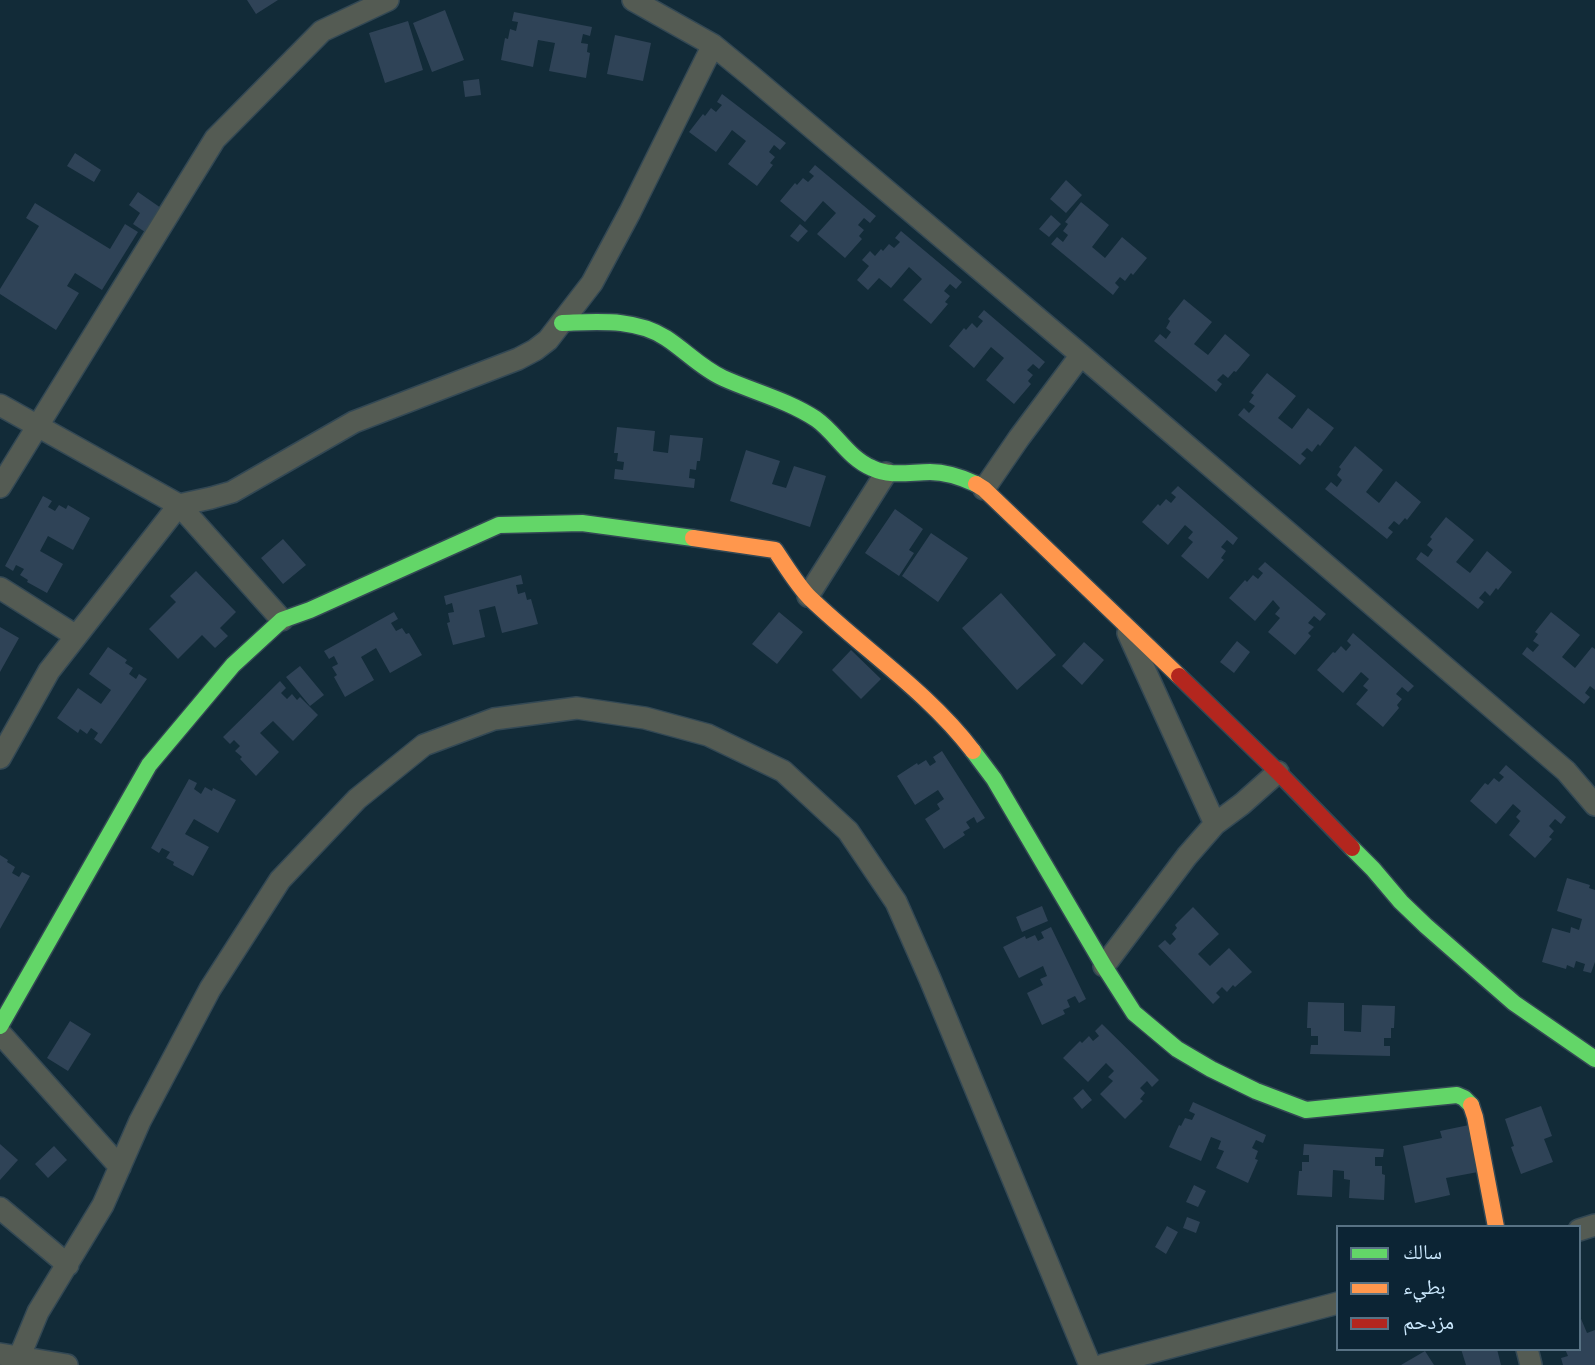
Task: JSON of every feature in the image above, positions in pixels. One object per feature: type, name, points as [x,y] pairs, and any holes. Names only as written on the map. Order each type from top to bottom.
[{"type":"street","points":[[0,487],[215,139],[322,31],[388,0]]},
{"type":"street","points":[[633,0],[713,45],[1081,355],[1566,771],[1595,805]]},
{"type":"street","points":[[0,758],[49,671],[178,505],[232,492],[354,422],[518,359],[548,340],[592,283],[713,45]]},
{"type":"street","points":[[562,323],[628,323],[648,329],[726,380],[803,411],[822,424],[856,459],[871,468],[903,475],[936,471],[952,474],[984,489],[1278,772],[1426,926],[1514,1003],[1595,1059]]},
{"type":"street","points":[[984,489],[1081,355]]},
{"type":"street","points":[[0,405],[178,505],[282,620]]},
{"type":"street","points":[[808,596],[886,473]]},
{"type":"street","points":[[0,1026],[149,765],[233,665],[282,620],[499,526],[582,523],[775,550],[808,596],[924,699],[963,738],[994,779],[1134,1013],[1177,1049],[1211,1069],[1256,1091],[1306,1110],[1457,1095],[1465,1098],[1471,1104],[1475,1117],[1496,1225]]},
{"type":"street","points":[[0,588],[76,636]]},
{"type":"street","points":[[1123,622],[1214,824]]},
{"type":"street","points":[[67,1365],[12,1359],[103,1205],[140,1121],[211,989],[281,880],[357,799],[424,745],[494,719],[577,708],[645,718],[708,735],[783,771],[848,831],[896,902],[1090,1365]]},
{"type":"street","points":[[1104,966],[1214,824],[1242,804],[1278,772]]},
{"type":"street","points":[[0,1033],[120,1167]]},
{"type":"street","points":[[0,1208],[68,1265]]},
{"type":"street","points":[[1103,1365],[1336,1304]]},
{"type":"building","points":[[247,0],[278,0],[256,14]]},
{"type":"building","points":[[445,10],[464,60],[432,72],[413,23]]},
{"type":"building","points":[[514,12],[592,27],[590,36],[583,34],[581,43],[588,44],[587,52],[590,53],[586,78],[549,71],[555,43],[538,40],[533,67],[501,60],[505,38],[508,39],[510,29],[516,31],[518,22],[512,21]]},
{"type":"building","points":[[408,21],[423,70],[385,83],[369,33]]},
{"type":"building","points":[[615,35],[651,43],[643,81],[607,74]]},
{"type":"building","points":[[479,79],[481,95],[465,97],[463,81]]},
{"type":"building","points":[[722,94],[786,143],[780,150],[774,145],[769,152],[775,157],[770,163],[773,165],[757,186],[728,164],[746,141],[732,130],[716,152],[689,132],[711,108],[716,112],[722,105],[717,102]]},
{"type":"building","points":[[75,153],[101,170],[94,182],[67,166]]},
{"type":"building","points":[[815,165],[876,216],[870,223],[864,218],[858,225],[864,230],[859,236],[862,239],[845,258],[817,234],[836,213],[823,201],[805,222],[780,201],[795,183],[797,185],[803,178],[808,182],[814,176],[809,172]]},
{"type":"building","points":[[1066,180],[1082,195],[1066,213],[1050,199]]},
{"type":"building","points":[[138,192],[161,208],[145,232],[133,224],[140,213],[129,205]]},
{"type":"building","points":[[1081,202],[1109,225],[1092,247],[1105,258],[1122,237],[1147,258],[1125,281],[1120,277],[1115,283],[1119,287],[1113,295],[1051,244],[1057,237],[1063,242],[1068,235],[1063,231],[1068,224],[1065,222]]},
{"type":"building","points":[[35,203],[110,249],[125,224],[138,232],[102,290],[75,273],[67,286],[79,293],[56,330],[0,294],[0,289],[39,226],[26,218]]},
{"type":"building","points":[[1051,215],[1061,224],[1049,237],[1039,229]]},
{"type":"building","points":[[800,224],[808,231],[798,242],[790,236]]},
{"type":"building","points":[[901,231],[962,282],[956,289],[950,284],[944,291],[950,296],[945,302],[948,304],[931,324],[903,300],[922,279],[909,267],[891,288],[879,278],[868,290],[857,280],[869,266],[862,260],[870,251],[875,256],[889,244],[894,248],[900,242],[895,238]]},
{"type":"building","points":[[1184,299],[1212,322],[1194,344],[1208,355],[1225,334],[1250,355],[1236,372],[1228,378],[1223,374],[1217,380],[1222,384],[1216,392],[1154,341],[1160,334],[1166,339],[1171,332],[1166,328],[1170,321],[1168,319]]},
{"type":"building","points":[[984,310],[1045,362],[1039,369],[1033,364],[1027,370],[1033,375],[1028,381],[1031,384],[1014,404],[986,380],[1004,358],[991,347],[974,368],[949,346],[964,328],[966,330],[972,323],[977,328],[983,321],[978,317]]},
{"type":"building","points":[[1267,373],[1296,396],[1278,418],[1292,429],[1308,408],[1334,428],[1320,446],[1318,444],[1312,452],[1307,448],[1301,454],[1306,458],[1300,465],[1238,415],[1244,408],[1249,413],[1255,406],[1249,402],[1254,395],[1251,393]]},
{"type":"building","points":[[617,427],[655,431],[653,451],[668,453],[670,435],[703,438],[700,461],[697,461],[696,470],[690,469],[689,478],[695,479],[694,488],[614,479],[615,469],[623,470],[624,462],[617,461],[618,453],[614,453]]},
{"type":"building","points":[[1355,446],[1383,470],[1366,492],[1379,503],[1396,481],[1421,502],[1407,520],[1405,518],[1399,525],[1394,521],[1388,528],[1393,532],[1387,539],[1325,489],[1331,482],[1337,487],[1342,480],[1337,475],[1341,469],[1339,467]]},
{"type":"building","points":[[746,450],[780,461],[772,484],[786,488],[794,466],[826,476],[810,527],[730,501]]},
{"type":"building","points":[[1178,486],[1238,538],[1233,545],[1227,540],[1221,547],[1226,551],[1221,558],[1224,560],[1208,579],[1181,556],[1193,542],[1188,538],[1193,532],[1185,525],[1168,545],[1142,522],[1158,504],[1160,506],[1166,499],[1171,503],[1176,497],[1171,493]]},
{"type":"building","points":[[43,496],[52,501],[48,507],[55,511],[59,505],[66,509],[68,505],[90,518],[73,550],[48,536],[40,551],[63,564],[47,593],[20,575],[24,569],[16,565],[13,571],[5,566]]},
{"type":"building","points":[[895,509],[923,529],[909,550],[914,553],[899,576],[865,553]]},
{"type":"building","points":[[1446,517],[1474,540],[1456,562],[1470,573],[1487,551],[1512,572],[1490,596],[1485,591],[1479,598],[1484,602],[1478,609],[1416,559],[1421,552],[1428,557],[1433,550],[1427,545],[1432,539],[1430,537]]},
{"type":"building","points":[[931,533],[968,558],[938,602],[902,576]]},
{"type":"building","points":[[283,539],[306,565],[283,584],[261,558]]},
{"type":"building","points":[[1265,562],[1326,614],[1320,621],[1314,616],[1308,623],[1314,627],[1308,633],[1311,636],[1295,655],[1268,632],[1280,618],[1275,614],[1280,608],[1273,600],[1255,621],[1229,598],[1245,580],[1247,582],[1253,575],[1258,579],[1263,573],[1258,569]]},
{"type":"building","points":[[196,571],[236,612],[220,628],[228,636],[215,648],[202,635],[178,659],[149,629],[176,602],[170,596]]},
{"type":"building","points":[[521,575],[523,584],[516,585],[518,594],[525,592],[527,600],[531,599],[538,624],[502,633],[495,606],[479,610],[485,637],[453,645],[447,623],[450,622],[448,613],[454,612],[452,603],[446,605],[444,596]]},
{"type":"building","points":[[1001,593],[1056,655],[1017,690],[962,628]]},
{"type":"building","points":[[394,612],[398,619],[391,623],[396,631],[402,628],[406,634],[409,633],[422,655],[390,673],[376,648],[361,657],[374,680],[345,697],[334,677],[337,675],[332,667],[338,664],[334,656],[329,659],[324,651]]},
{"type":"building","points":[[779,612],[803,632],[777,664],[752,644]]},
{"type":"building","points":[[1551,612],[1580,635],[1562,657],[1575,668],[1592,647],[1595,649],[1595,690],[1590,686],[1585,693],[1590,697],[1584,704],[1522,654],[1527,647],[1533,652],[1539,645],[1533,641],[1538,634],[1535,632]]},
{"type":"building","points":[[0,627],[19,638],[0,672]]},
{"type":"building","points":[[1353,633],[1414,686],[1408,692],[1402,687],[1396,694],[1402,699],[1397,705],[1399,708],[1383,727],[1356,704],[1368,690],[1363,686],[1369,679],[1361,672],[1343,693],[1317,670],[1341,646],[1346,651],[1351,645],[1347,641]]},
{"type":"building","points":[[1237,641],[1250,652],[1234,673],[1220,662]]},
{"type":"building","points":[[1084,642],[1104,660],[1082,685],[1062,666]]},
{"type":"building","points":[[108,647],[127,660],[125,663],[133,668],[129,674],[136,679],[139,674],[147,679],[101,744],[94,739],[98,733],[91,728],[87,734],[80,729],[78,733],[57,718],[78,688],[101,704],[111,690],[89,674]]},
{"type":"building","points":[[851,650],[881,679],[861,699],[832,670]]},
{"type":"building","points":[[300,666],[324,695],[310,706],[286,677]]},
{"type":"building","points":[[280,681],[286,688],[281,693],[287,699],[292,694],[297,700],[300,697],[318,715],[293,741],[273,721],[260,733],[279,752],[256,776],[235,751],[240,746],[234,740],[230,744],[223,737]]},
{"type":"building","points":[[942,751],[985,818],[977,823],[974,817],[966,822],[970,828],[963,832],[965,835],[944,849],[925,819],[940,809],[937,804],[944,799],[938,790],[915,805],[897,776],[926,760],[930,766],[936,762],[933,757]]},
{"type":"building","points":[[1506,765],[1566,817],[1561,824],[1555,819],[1549,826],[1554,831],[1549,837],[1552,839],[1535,858],[1509,835],[1520,821],[1516,817],[1521,811],[1513,804],[1496,824],[1470,801],[1485,783],[1488,785],[1494,778],[1499,782],[1504,777],[1499,773]]},
{"type":"building","points":[[189,779],[197,783],[194,789],[201,794],[205,787],[212,791],[213,788],[236,800],[218,833],[194,819],[185,834],[209,847],[193,876],[166,858],[170,852],[162,848],[159,853],[151,848]]},
{"type":"building","points":[[0,855],[15,867],[12,873],[19,877],[22,872],[30,876],[0,929]]},
{"type":"building","points":[[1567,878],[1590,885],[1589,888],[1595,890],[1595,962],[1591,973],[1583,971],[1585,964],[1576,961],[1574,968],[1567,965],[1566,969],[1542,962],[1552,928],[1570,933],[1571,927],[1579,930],[1582,919],[1557,911]]},
{"type":"building","points":[[1042,906],[1048,921],[1022,932],[1016,917]]},
{"type":"building","points":[[1193,907],[1219,934],[1198,954],[1210,966],[1229,948],[1252,972],[1227,992],[1222,987],[1216,993],[1220,997],[1213,1004],[1158,946],[1165,940],[1170,945],[1176,939],[1172,934],[1177,928],[1175,925]]},
{"type":"building","points":[[1051,927],[1086,999],[1079,1003],[1075,996],[1067,1000],[1070,1007],[1063,1010],[1065,1014],[1042,1025],[1027,993],[1043,985],[1040,979],[1047,976],[1043,966],[1019,978],[1003,947],[1025,936],[1026,939],[1035,935],[1038,941],[1044,938],[1041,932]]},
{"type":"building","points":[[1308,1002],[1344,1003],[1344,1031],[1361,1032],[1362,1005],[1395,1006],[1391,1038],[1384,1038],[1384,1046],[1390,1046],[1390,1056],[1310,1054],[1311,1045],[1318,1045],[1318,1036],[1311,1036],[1311,1028],[1307,1028]]},
{"type":"building","points":[[70,1021],[91,1034],[68,1071],[47,1058]]},
{"type":"building","points":[[1102,1024],[1159,1080],[1152,1087],[1147,1081],[1140,1088],[1145,1093],[1140,1099],[1143,1101],[1125,1119],[1100,1094],[1113,1081],[1108,1077],[1114,1071],[1106,1063],[1088,1082],[1063,1058],[1080,1041],[1082,1043],[1089,1036],[1093,1041],[1099,1036],[1095,1031]]},
{"type":"building","points":[[1083,1089],[1092,1100],[1082,1109],[1073,1098]]},
{"type":"building","points":[[1193,1102],[1266,1135],[1263,1143],[1256,1140],[1252,1148],[1258,1151],[1255,1159],[1258,1160],[1248,1183],[1216,1168],[1224,1151],[1218,1149],[1221,1141],[1211,1137],[1201,1161],[1169,1147],[1179,1125],[1181,1126],[1185,1118],[1192,1120],[1195,1114],[1189,1111]]},
{"type":"building","points":[[1541,1106],[1552,1136],[1544,1139],[1553,1162],[1521,1174],[1505,1119]]},
{"type":"building","points":[[1469,1125],[1478,1172],[1446,1178],[1450,1195],[1415,1203],[1403,1146],[1442,1138],[1440,1131]]},
{"type":"building","points":[[0,1144],[18,1160],[0,1180]]},
{"type":"building","points":[[1304,1144],[1384,1149],[1383,1157],[1375,1157],[1375,1166],[1382,1166],[1382,1174],[1385,1175],[1384,1200],[1349,1198],[1350,1180],[1344,1179],[1344,1171],[1333,1170],[1332,1197],[1297,1195],[1302,1162],[1309,1162],[1309,1155],[1303,1155]]},
{"type":"building","points":[[54,1146],[67,1160],[48,1178],[35,1164]]},
{"type":"building","points":[[1194,1185],[1206,1191],[1198,1207],[1186,1202]]},
{"type":"building","points":[[1187,1217],[1200,1222],[1196,1233],[1183,1228]]},
{"type":"building","points":[[1167,1226],[1178,1232],[1166,1254],[1155,1247]]},
{"type":"building","points":[[1581,1319],[1587,1333],[1595,1330],[1595,1365],[1563,1365],[1561,1358],[1568,1356],[1566,1351],[1581,1351]]},
{"type":"building","points":[[1425,1351],[1434,1365],[1401,1365]]},
{"type":"building","points":[[1462,1351],[1498,1351],[1501,1365],[1466,1365]]},
{"type":"traffic: fast","points":[[562,323],[615,323],[642,327],[666,338],[715,374],[805,412],[830,431],[856,458],[872,468],[893,473],[942,473],[976,484]]},
{"type":"traffic: fast","points":[[0,1026],[149,765],[233,665],[282,620],[499,525],[582,523],[693,538]]},
{"type":"traffic: fast","points":[[973,751],[994,779],[1134,1013],[1177,1049],[1256,1091],[1306,1110],[1457,1095],[1471,1105]]},
{"type":"traffic: fast","points":[[1352,848],[1426,926],[1514,1003],[1595,1059]]},
{"type":"traffic: slow","points":[[976,484],[1179,676]]},
{"type":"traffic: slow","points":[[693,538],[775,550],[810,598],[916,690],[973,751]]},
{"type":"traffic: slow","points":[[1471,1105],[1496,1225]]},
{"type":"traffic: jam","points":[[1179,676],[1352,848]]}]
